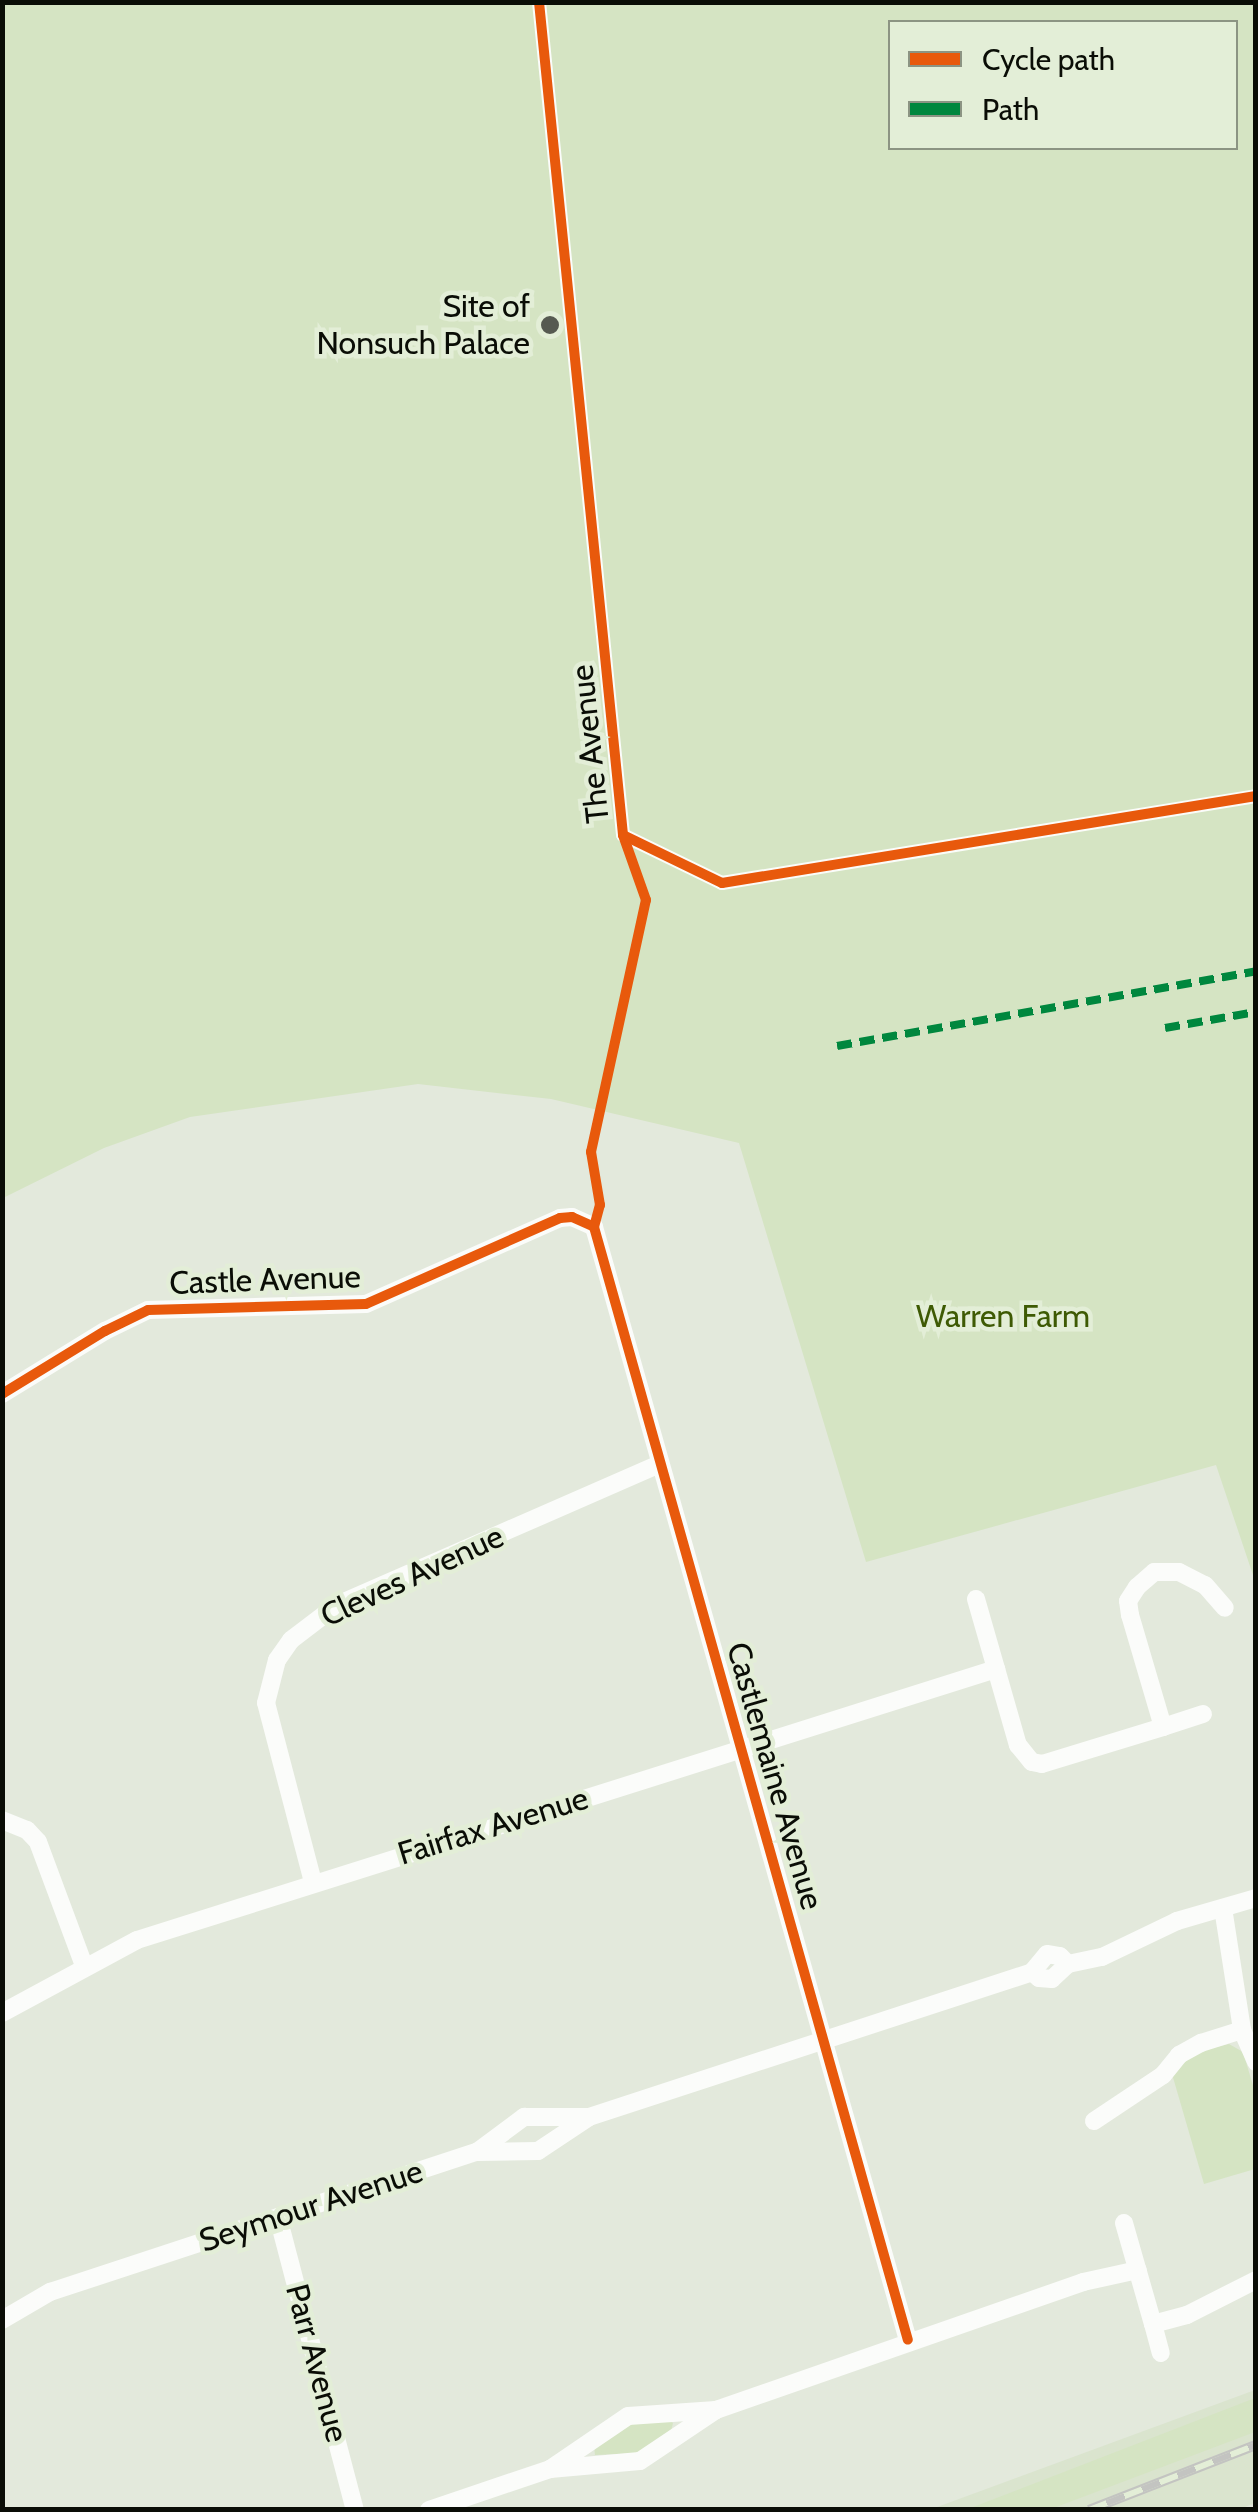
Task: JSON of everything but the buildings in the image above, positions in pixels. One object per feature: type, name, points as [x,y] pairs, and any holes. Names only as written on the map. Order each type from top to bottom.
[{"type":"street","name":"The Avenue","points":[[539,2],[624,836],[722,883],[1256,796]]},
{"type":"street","name":"Castle Avenue","points":[[2,1394],[105,1330],[148,1310],[366,1304],[560,1218],[572,1217],[594,1226]]},
{"type":"street","name":"Castlemaine Avenue","points":[[594,1226],[908,2340]]},
{"type":"street","name":"Cleves Avenue","points":[[313,1882],[266,1703],[276,1660],[291,1640],[337,1606],[660,1464]]},
{"type":"street","points":[[1163,1728],[1128,1601],[1154,1572],[1179,1572],[1205,1585],[1225,1608]]},
{"type":"street","points":[[976,1600],[1018,1745],[1032,1762],[1042,1764],[1203,1714]]},
{"type":"street","name":"Fairfax Avenue","points":[[2,2013],[137,1940],[996,1670]]},
{"type":"street","points":[[2,1820],[26,1830],[38,1842],[84,1966]]},
{"type":"street","name":"Seymour Avenue","points":[[2,2320],[34,2298],[477,2152],[538,2151],[589,2117],[1032,1972],[1047,1954],[1060,1956],[1068,1964],[1102,1958],[1177,1922],[1256,1898]]},
{"type":"street","points":[[1223,1908],[1242,2030],[1256,2062]]},
{"type":"street","points":[[1094,2121],[1163,2075],[1179,2056],[1201,2043],[1242,2030]]},
{"type":"street","name":"Seymour Avenue","points":[[477,2152],[524,2117],[589,2117]]},
{"type":"street","name":"Parr Avenue","points":[[278,2217],[355,2510]]},
{"type":"street","points":[[1124,2223],[1161,2352]]},
{"type":"street","points":[[429,2510],[550,2469],[640,2461],[716,2410],[908,2340],[1083,2282],[1138,2270]]},
{"type":"street","points":[[1153,2324],[1210,2306],[1256,2280]]},
{"type":"street","points":[[550,2469],[628,2416],[716,2410]]},
{"type":"shaded area","points":[[1255,2390],[1255,2503],[1240,2509],[929,2510]]},
{"type":"green space","name":"Warren Farm","points":[[3,3],[1255,3],[1255,1581],[1216,1465],[866,1562],[739,1143],[551,1099],[418,1084],[190,1117],[104,1148],[3,1198]]},
{"type":"green space","points":[[1229,2044],[1243,2052],[1255,2092],[1255,2169],[1204,2184],[1172,2074],[1176,2066],[1204,2050]]},
{"type":"green space","points":[[1255,2398],[1255,2432],[1051,2509],[968,2509]]},
{"type":"green space","points":[[667,2419],[673,2423],[671,2431],[641,2453],[595,2455],[594,2446],[627,2423]]},
{"type":"railway","points":[[1089,2510],[1256,2445]]},
{"type":"marked path","points":[[837,1046],[1256,971]]},
{"type":"marked path","points":[[1165,1028],[1256,1012]]},
{"type":"cycle path","points":[[539,2],[623,835],[722,883],[1256,796]]},
{"type":"cycle path","points":[[594,1227],[600,1205],[591,1152],[646,900],[623,835]]},
{"type":"cycle path","points":[[2,1394],[105,1331],[148,1310],[366,1304],[560,1218],[572,1217],[594,1227]]},
{"type":"cycle path","points":[[594,1227],[908,2340]]},
{"type":"place","name":"Site of Nonsuch Palace","points":[[550,325]]}]
